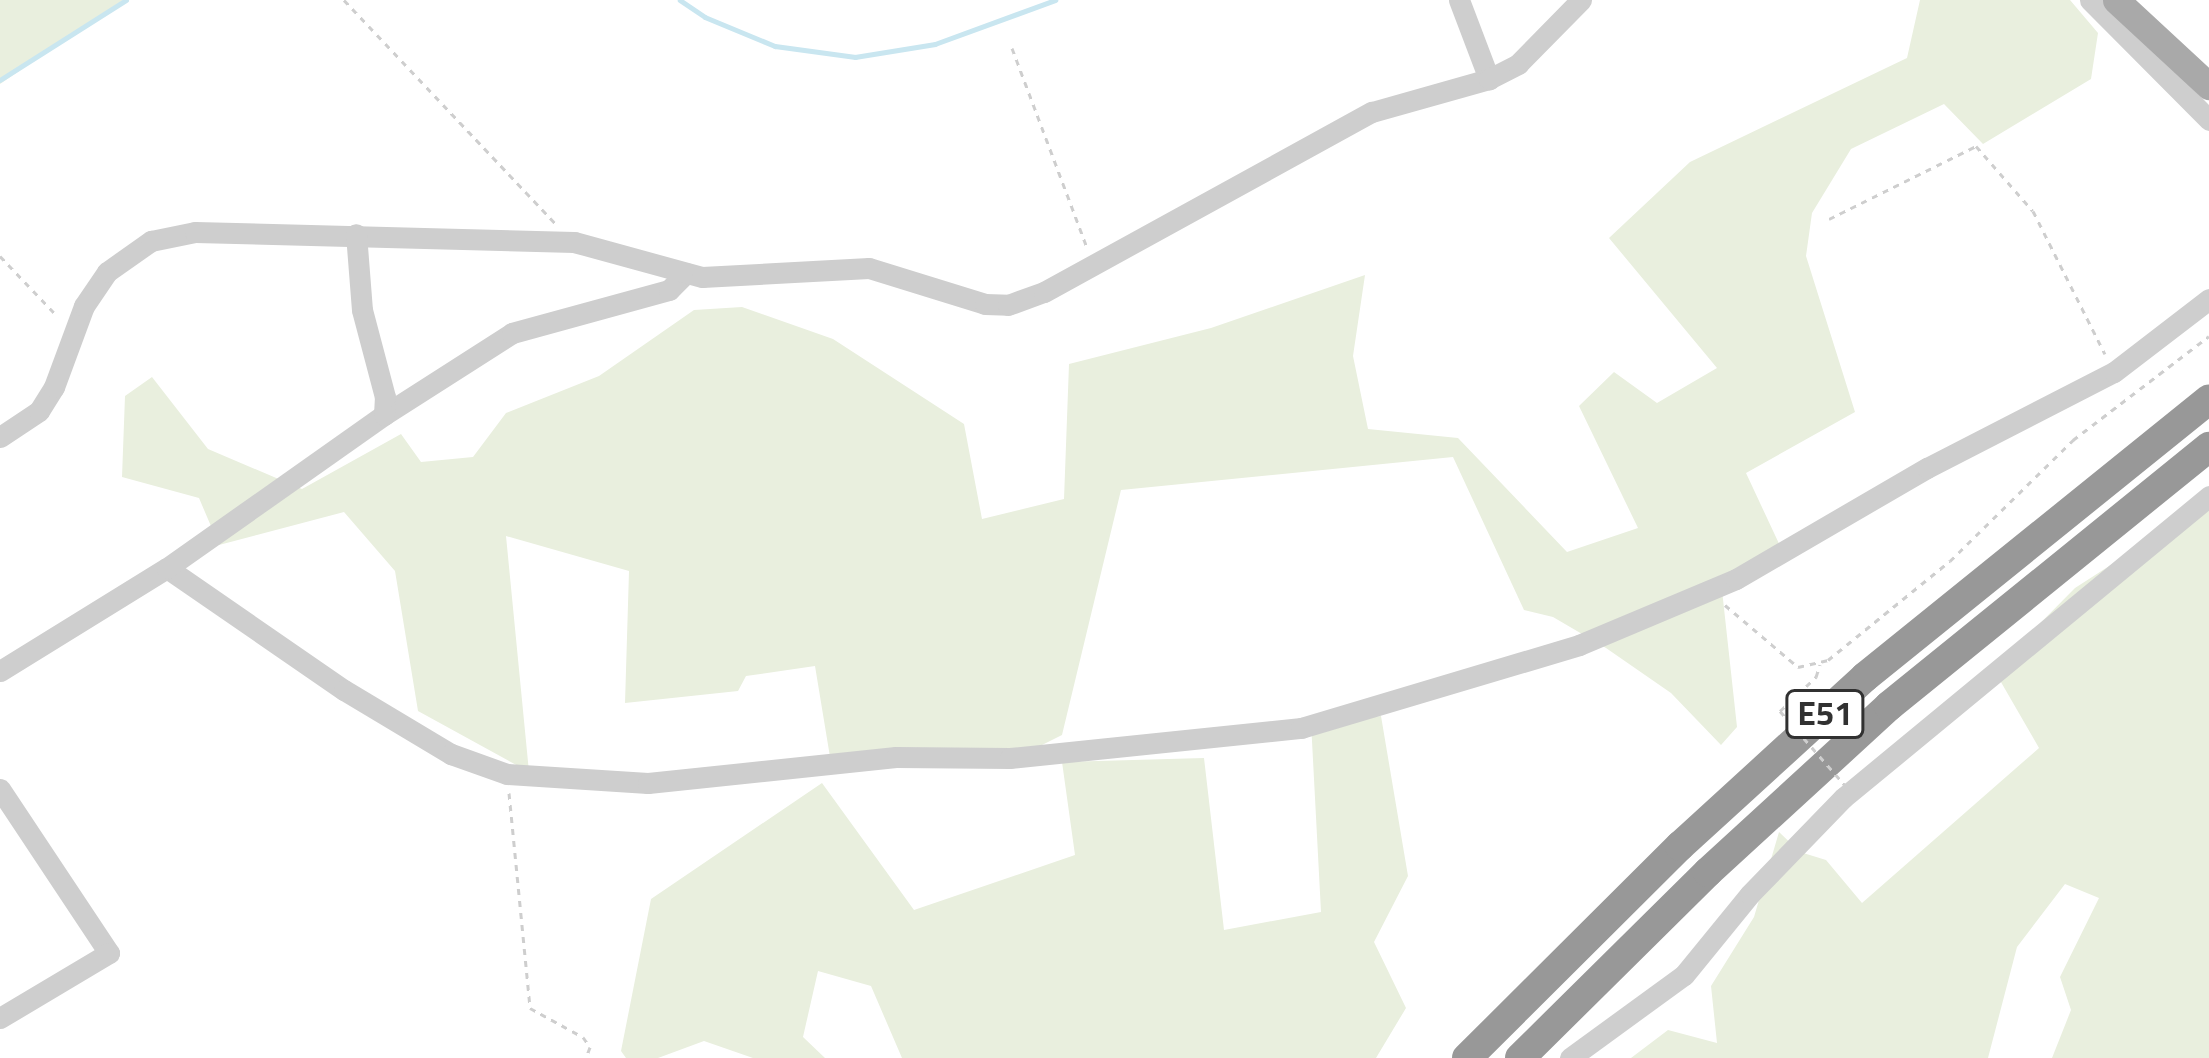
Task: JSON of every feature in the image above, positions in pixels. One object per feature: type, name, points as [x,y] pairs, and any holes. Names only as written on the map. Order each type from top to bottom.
[{"type":"highway","name":"E51","points":[[1467,1058],[1680,846],[1865,677],[2209,399]]},
{"type":"highway","name":"E51","points":[[1520,1058],[1708,872],[1889,706],[2209,447]]},
{"type":"main road","points":[[2116,0],[2209,86]]},
{"type":"street","points":[[1459,0],[1489,79]]},
{"type":"street","points":[[0,437],[39,411],[54,387],[72,332],[107,272],[152,241],[195,232],[574,242],[701,277],[869,268],[985,304],[1007,305],[1094,266],[1372,112],[1489,79],[1518,64],[1581,0]]},
{"type":"street","points":[[2090,0],[2209,120]]},
{"type":"street","points":[[356,234],[362,310],[385,397],[383,415]]},
{"type":"street","points":[[0,671],[167,568],[383,415],[512,333],[669,290],[686,273]]},
{"type":"street","points":[[167,568],[344,690],[451,754],[507,774],[648,783],[896,757],[1010,758],[1301,728],[1579,645],[1708,590],[2114,372],[2209,299]]},
{"type":"street","points":[[1570,1058],[1684,975],[1750,894],[1843,798],[2209,496]]},
{"type":"street","points":[[0,789],[110,953],[0,1018]]},
{"type":"path","points":[[344,0],[574,242]]},
{"type":"path","points":[[1012,48],[1094,266]]},
{"type":"path","points":[[1828,219],[1976,146],[2032,211],[2114,372]]},
{"type":"path","points":[[0,256],[72,332]]},
{"type":"path","points":[[1708,590],[1798,668],[1820,663],[1950,561],[2073,440],[2209,336]]},
{"type":"path","points":[[1820,663],[1816,677],[1780,711],[1857,799]]},
{"type":"path","points":[[507,774],[530,1008],[583,1037],[590,1047],[586,1058]]},
{"type":"green space","points":[[0,0],[123,0],[0,84]]},
{"type":"green space","points":[[1920,0],[2070,0],[2098,33],[2091,79],[1983,144],[1944,104],[1851,149],[1812,213],[1806,256],[1855,412],[1746,473],[1781,548],[1721,581],[1737,727],[1721,745],[1671,693],[1606,648],[1553,617],[1524,610],[1453,457],[1121,490],[1062,735],[1024,754],[831,763],[815,666],[746,676],[738,691],[625,703],[629,571],[506,536],[529,772],[418,711],[395,571],[344,512],[219,545],[199,498],[122,477],[125,396],[152,377],[208,449],[302,489],[401,434],[421,462],[473,457],[506,413],[599,376],[694,310],[742,307],[833,339],[964,424],[982,519],[1064,499],[1069,364],[1211,328],[1365,275],[1353,356],[1368,429],[1458,438],[1567,552],[1638,528],[1579,406],[1614,372],[1657,403],[1717,368],[1609,238],[1690,162],[1907,58]]},
{"type":"green space","points":[[2209,509],[2209,1058],[2052,1058],[2071,1010],[2060,977],[2099,898],[2065,884],[2017,947],[1988,1058],[1631,1058],[1668,1030],[1717,1043],[1711,986],[1754,917],[1779,832],[1800,852],[1826,860],[1862,903],[2039,748],[1994,670],[2075,588],[2193,512]]},
{"type":"green space","points":[[1381,716],[1408,876],[1374,942],[1406,1008],[1376,1058],[902,1058],[871,986],[818,971],[803,1037],[825,1058],[753,1058],[704,1041],[658,1058],[626,1058],[621,1051],[651,899],[822,783],[914,910],[1075,855],[1062,762],[1204,758],[1224,930],[1321,912],[1311,722]]},
{"type":"waterway","points":[[0,80],[126,0]]},
{"type":"waterway","points":[[680,0],[705,17],[775,46],[855,57],[935,44],[1055,0]]}]
